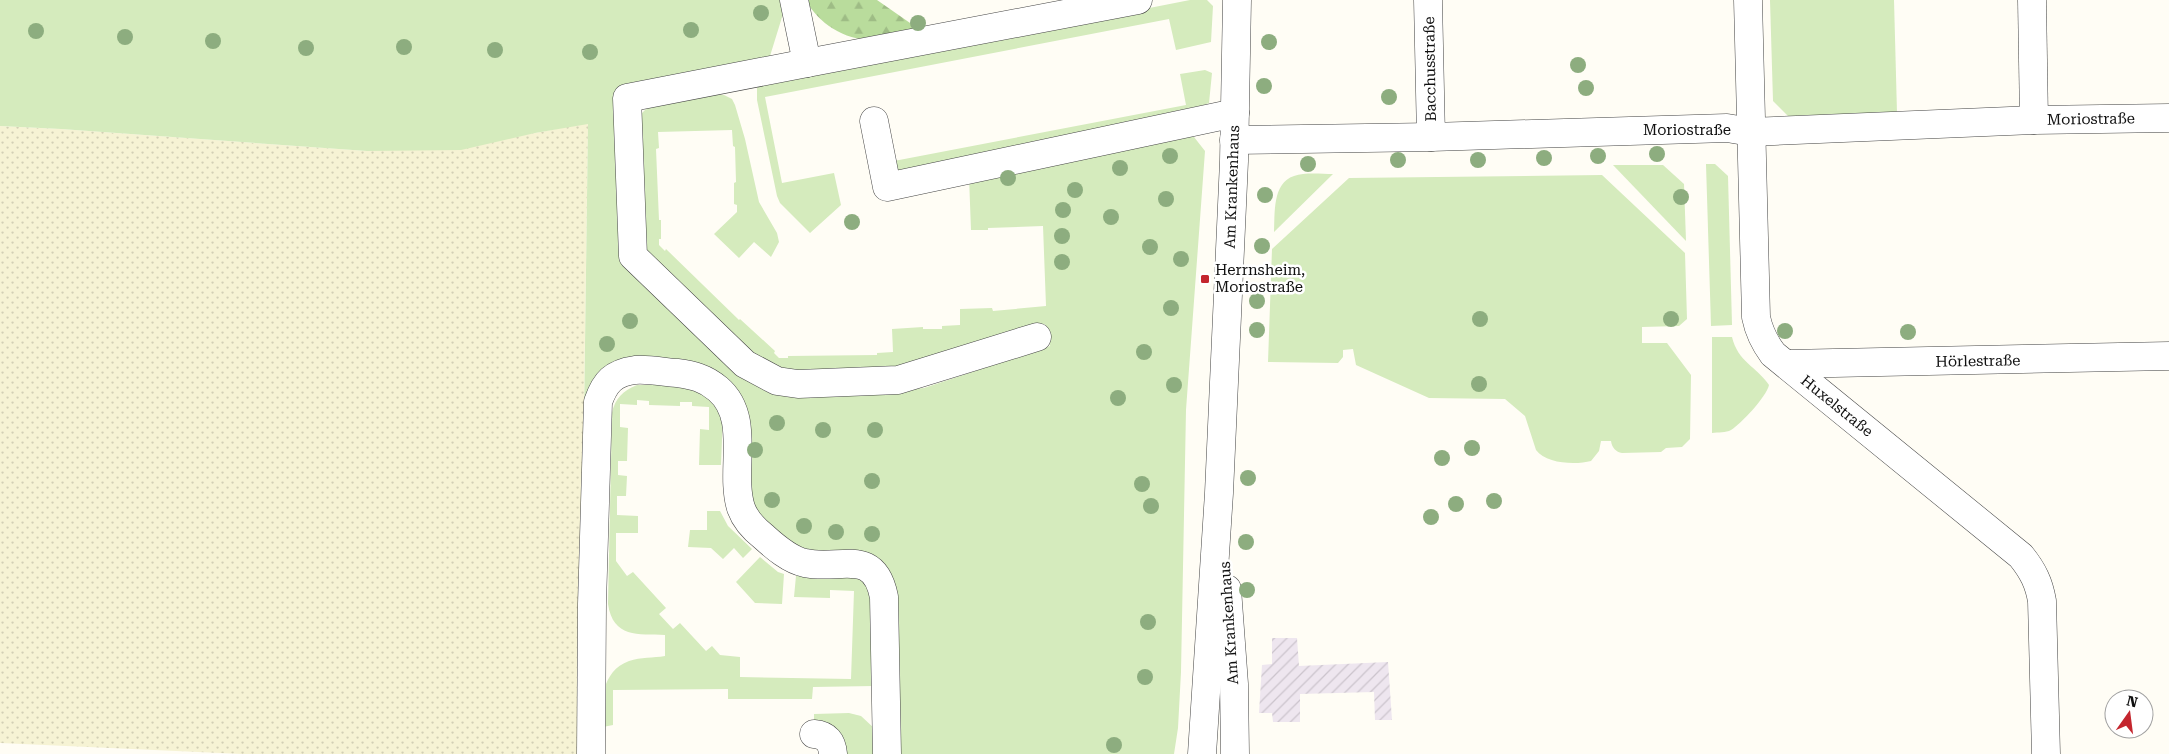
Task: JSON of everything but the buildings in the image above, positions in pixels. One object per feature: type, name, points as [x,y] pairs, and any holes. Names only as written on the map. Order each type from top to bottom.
[{"type":"street","points":[[794,0],[807,64]]},
{"type":"street","points":[[1038,337],[898,380],[798,384],[776,381],[746,364],[633,256],[627,98],[1138,0]]},
{"type":"street","name":"Am Krankenhaus","points":[[1202,754],[1219,493],[1234,140],[1237,0]]},
{"type":"street","name":"Bacchusstraße","points":[[1428,0],[1431,137]]},
{"type":"street","name":"Huxelstraße","points":[[1748,0],[1756,317],[1763,341],[1773,354],[2021,556],[2033,570],[2040,586],[2042,602],[2046,754]]},
{"type":"street","points":[[2032,0],[2034,120]]},
{"type":"street","points":[[874,121],[887,187],[1235,112]]},
{"type":"street","name":"Moriostraße","points":[[1234,140],[1431,137],[1727,128],[1750,132],[2034,120],[2169,118]]},
{"type":"street","name":"Hörlestraße","points":[[1787,364],[2169,356]]},
{"type":"street","points":[[592,754],[592,604],[598,402],[603,387],[613,377],[626,372],[642,370],[695,375],[714,386],[727,397],[734,411],[738,492],[741,507],[745,517],[763,537],[793,559],[807,564],[849,563],[866,567],[875,573],[881,583],[884,597],[887,754]]},
{"type":"street","name":"Am Krankenhaus","points":[[1219,493],[1234,684],[1235,754]]},
{"type":"street","points":[[814,734],[825,737],[830,741],[833,754]]},
{"type":"street","points":[[592,754],[594,746],[603,738],[613,736]]},
{"type":"shaded area","points":[[588,123],[579,754],[242,754],[0,743],[0,126],[367,151],[535,133]]},
{"type":"shaded area","points":[[1272,638],[1297,638],[1299,666],[1388,662],[1392,720],[1375,720],[1374,692],[1300,694],[1300,722],[1273,722],[1272,713],[1259,713],[1262,665],[1272,664]]},
{"type":"green space","points":[[0,0],[780,0],[783,14],[770,56],[738,69],[614,94],[622,254],[735,367],[887,391],[924,388],[1050,346],[1045,324],[896,369],[793,373],[764,364],[641,245],[639,116],[650,105],[714,94],[724,95],[732,99],[745,139],[759,202],[777,233],[779,242],[771,257],[754,242],[739,258],[714,234],[737,212],[737,205],[734,204],[734,183],[736,182],[735,147],[733,146],[732,130],[658,132],[659,148],[656,149],[659,220],[661,220],[661,239],[659,239],[659,245],[665,251],[666,249],[739,320],[775,351],[774,353],[779,358],[788,358],[788,356],[877,355],[877,353],[893,352],[892,329],[923,327],[923,329],[942,329],[942,326],[960,325],[960,309],[992,308],[993,311],[1046,306],[1043,226],[971,230],[969,177],[1185,134],[1194,137],[1205,151],[1186,410],[1181,672],[1178,728],[1174,754],[900,754],[893,588],[814,551],[791,544],[759,517],[749,499],[745,410],[650,358],[584,418],[588,124],[535,133],[461,150],[367,151],[0,126]]},
{"type":"green space","points":[[806,0],[877,0],[923,32],[879,40],[853,38],[834,29],[818,17]]},
{"type":"green space","points":[[1190,0],[1207,0],[1213,6],[1211,42],[1176,50],[1169,19],[765,97],[782,183],[834,173],[841,205],[810,233],[780,203],[757,100],[757,88],[762,84]]},
{"type":"green space","points":[[1770,0],[1894,0],[1897,113],[1788,116],[1773,101]]},
{"type":"green space","points":[[1205,70],[1212,73],[1209,103],[1204,105],[900,171],[896,170],[894,161],[1186,105],[1180,74]]},
{"type":"green space","points":[[1706,164],[1715,164],[1728,176],[1732,325],[1711,326]]},
{"type":"green space","points":[[1613,165],[1663,165],[1684,184],[1686,241]]},
{"type":"green space","points":[[1303,174],[1333,174],[1274,232],[1278,192],[1287,180]]},
{"type":"green space","points":[[1602,175],[1685,253],[1687,319],[1679,326],[1642,327],[1642,343],[1667,343],[1691,375],[1690,439],[1682,447],[1666,448],[1661,452],[1622,453],[1612,446],[1611,441],[1601,441],[1599,451],[1591,461],[1570,463],[1554,461],[1541,455],[1536,450],[1525,416],[1505,399],[1429,398],[1356,365],[1353,349],[1343,350],[1343,357],[1338,363],[1268,362],[1272,249],[1349,178]]},
{"type":"green space","points":[[1712,337],[1732,337],[1738,352],[1769,385],[1759,402],[1747,416],[1727,432],[1712,433]]},
{"type":"green space","points":[[637,385],[693,385],[705,390],[723,414],[721,465],[699,465],[700,429],[709,430],[709,407],[692,406],[692,402],[680,402],[680,406],[649,405],[649,401],[637,400],[637,405],[620,404],[620,427],[628,428],[627,461],[618,461],[618,475],[627,476],[626,496],[617,496],[617,515],[638,516],[638,533],[616,533],[616,561],[627,576],[633,572],[666,608],[659,614],[673,629],[680,623],[706,651],[712,646],[720,655],[740,657],[740,677],[851,679],[854,591],[830,590],[830,598],[794,597],[796,576],[856,577],[863,581],[873,594],[874,686],[813,687],[812,699],[728,699],[728,689],[613,690],[613,725],[598,728],[604,689],[613,672],[629,661],[665,656],[665,635],[645,635],[628,632],[615,623],[608,604],[612,413],[615,403],[620,396]]},
{"type":"green space","points":[[707,511],[720,511],[728,526],[752,549],[743,558],[734,548],[723,559],[711,548],[688,547],[690,530],[707,530]]},
{"type":"green space","points":[[760,557],[778,572],[784,574],[782,604],[755,603],[736,582]]},
{"type":"green space","points":[[849,713],[861,716],[875,729],[876,754],[840,754],[837,730],[829,725],[814,722],[814,714]]},
{"type":"place","name":"Herrnsheim, Moriostraße","points":[[1205,279]]}]
